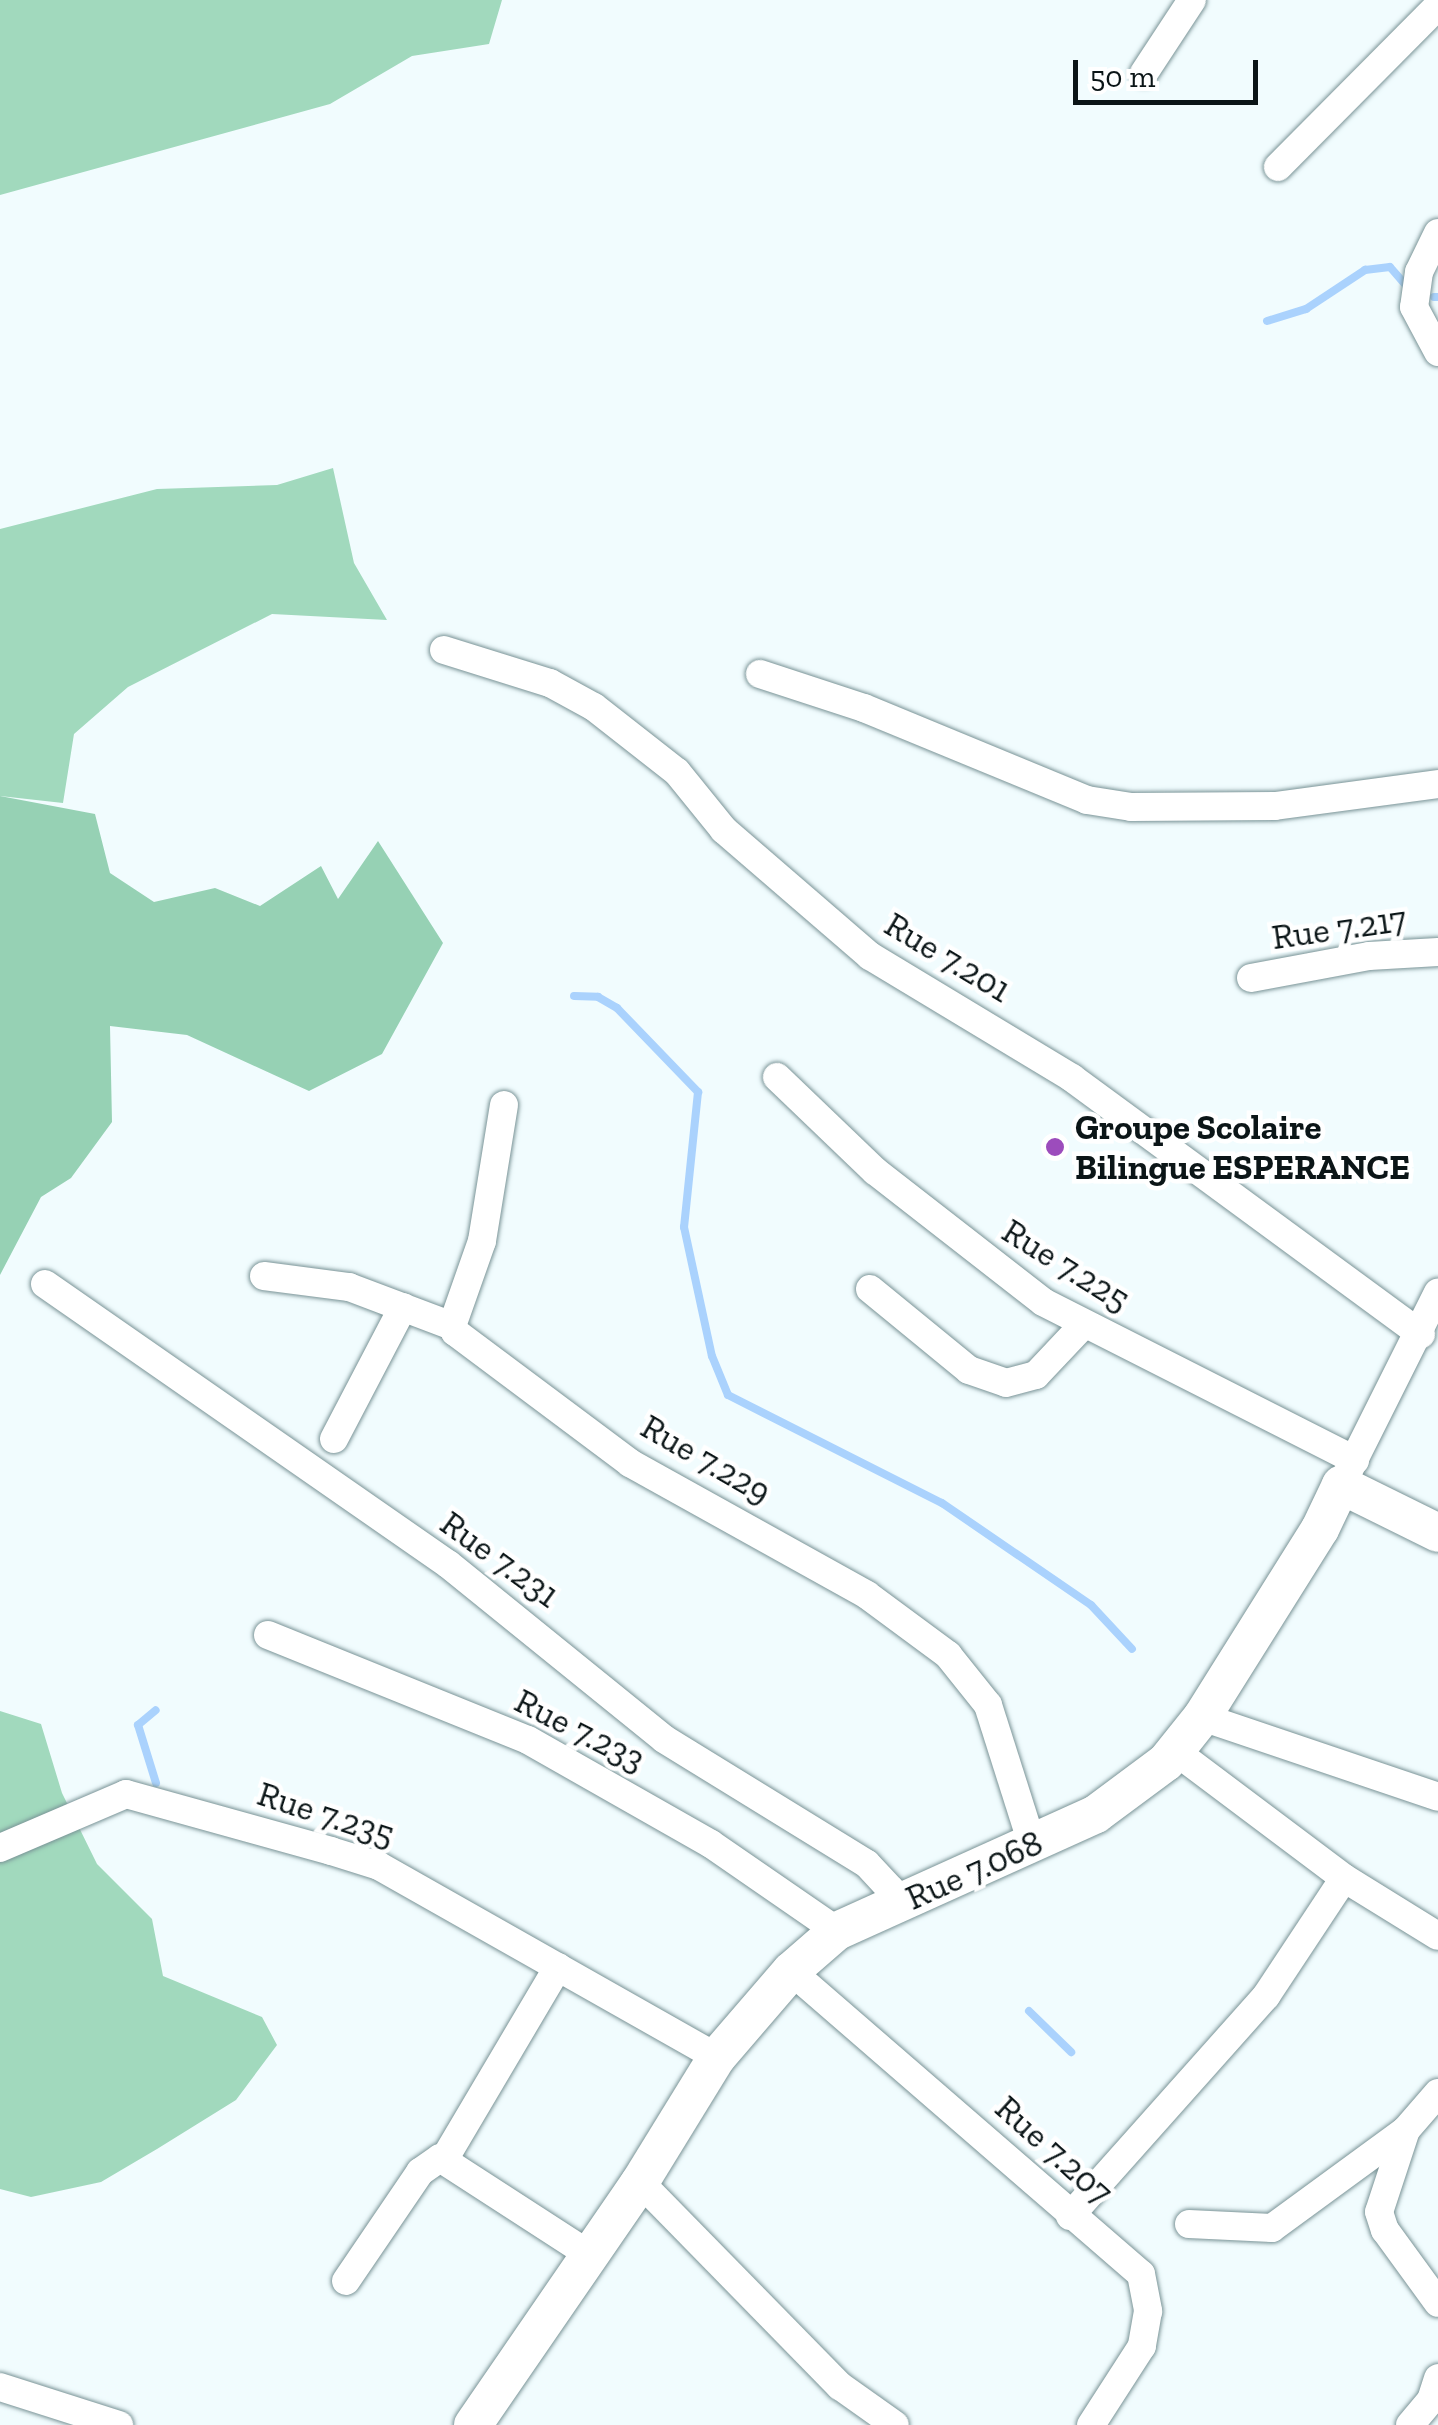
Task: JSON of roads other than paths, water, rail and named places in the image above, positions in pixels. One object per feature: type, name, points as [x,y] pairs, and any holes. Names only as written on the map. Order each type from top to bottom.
[{"type":"street","points":[[1144,73],[1192,0]]},
{"type":"street","points":[[1278,166],[1438,6]]},
{"type":"street","points":[[1438,233],[1419,272],[1414,306],[1438,352]]},
{"type":"street","name":"Rue 7.201","points":[[444,650],[550,682],[594,707],[677,772],[724,830],[870,956],[1072,1078],[1421,1334]]},
{"type":"street","points":[[760,674],[864,708],[1088,800],[1131,807],[1274,806],[1438,784]]},
{"type":"street","name":"Rue 7.217","points":[[1251,978],[1369,956],[1438,952]]},
{"type":"street","name":"Rue 7.225","points":[[777,1077],[819,1122],[995,1269],[1084,1324],[1348,1473]]},
{"type":"street","points":[[452,1326],[482,1242],[504,1105]]},
{"type":"street","name":"Rue 7.229","points":[[264,1276],[349,1287],[452,1326],[630,1463],[867,1595],[948,1655],[988,1705],[1032,1844]]},
{"type":"street","name":"Rue 7.231","points":[[45,1284],[448,1564],[664,1738],[868,1864],[891,1890],[891,1907]]},
{"type":"street","points":[[870,1289],[969,1370],[1006,1383],[1036,1375],[1084,1324]]},
{"type":"street","name":"Rue 7.068","points":[[482,2421],[640,2182],[717,2057],[791,1971],[837,1931],[1096,1814],[1175,1751],[1202,1717],[1348,1473],[1421,1334],[1438,1292]]},
{"type":"street","points":[[334,1439],[403,1306]]},
{"type":"street","points":[[1348,1473],[1438,1533]]},
{"type":"street","name":"Rue 7.233","points":[[268,1635],[528,1740],[712,1844],[837,1931]]},
{"type":"street","points":[[1202,1717],[1438,1798]]},
{"type":"street","points":[[1175,1751],[1344,1878],[1438,1936]]},
{"type":"street","name":"Rue 7.235","points":[[0,1848],[116,1794],[142,1797],[379,1866],[717,2057]]},
{"type":"street","points":[[1070,2216],[1266,1996],[1344,1878]]},
{"type":"street","points":[[346,2281],[420,2172],[445,2158],[558,1967]]},
{"type":"street","name":"Rue 7.207","points":[[791,1971],[1141,2274],[1146,2288],[1142,2346],[1091,2425]]},
{"type":"street","points":[[1190,2224],[1272,2228],[1406,2130],[1438,2092]]},
{"type":"street","points":[[1406,2130],[1379,2212],[1385,2230],[1438,2303]]},
{"type":"street","points":[[445,2158],[590,2255]]},
{"type":"street","points":[[640,2182],[840,2386],[892,2424]]},
{"type":"street","points":[[1424,2413],[1438,2378]]},
{"type":"street","points":[[0,2387],[119,2425]]},
{"type":"waterway","points":[[1267,321],[1306,309],[1365,270],[1390,267],[1408,288]]},
{"type":"waterway","points":[[574,996],[598,997],[617,1008],[698,1092],[684,1227],[712,1356],[728,1395],[942,1503],[1091,1605],[1132,1649]]},
{"type":"waterway","points":[[156,1710],[138,1725],[156,1783]]},
{"type":"waterway","points":[[1029,2011],[1071,2052]]},
{"type":"place","name":"Groupe Scolaire Bilingue ESPERANCE","points":[[1055,1147]]}]
